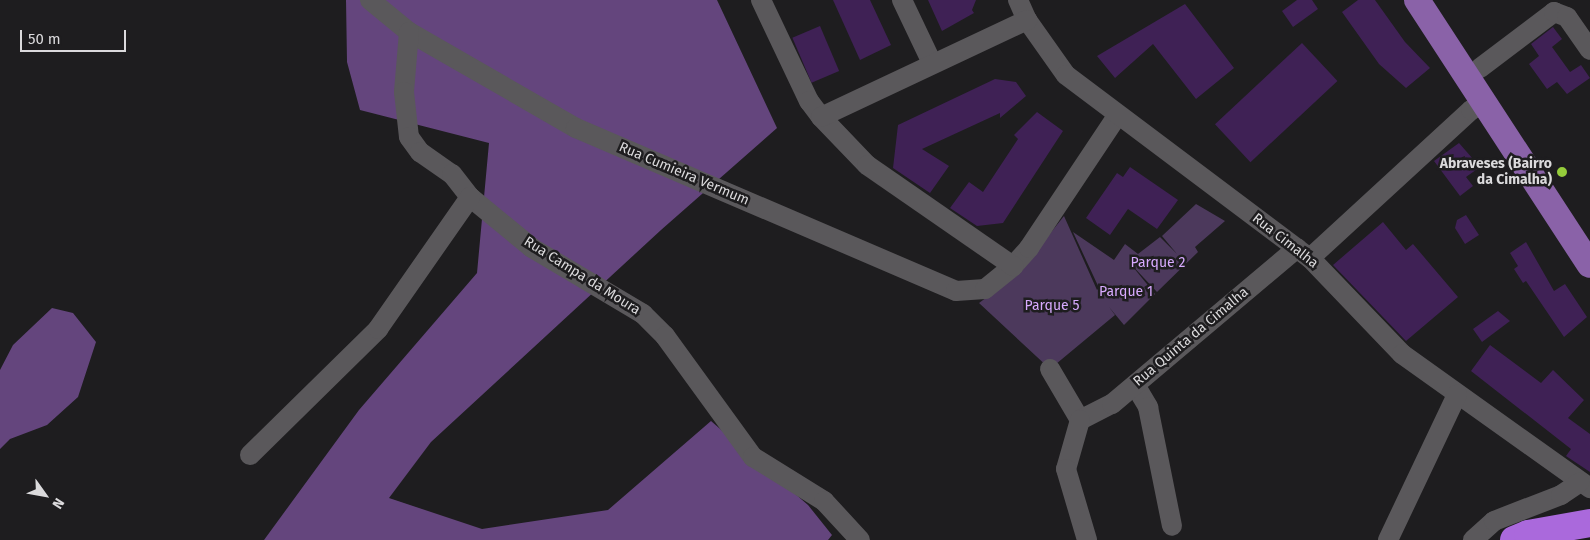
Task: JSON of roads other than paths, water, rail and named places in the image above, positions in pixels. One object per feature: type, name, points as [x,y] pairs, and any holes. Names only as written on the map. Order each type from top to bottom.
[{"type":"highway","points":[[1514,540],[1590,522]]},
{"type":"highway","points":[[1556,540],[1590,534]]},
{"type":"main road","points":[[1417,0],[1590,265]]},
{"type":"main road","points":[[1434,0],[1590,235]]},
{"type":"street","name":"Rua Cumieira Vermum","points":[[370,0],[409,32],[576,128],[956,291],[985,289],[1013,266],[1029,248],[1117,116]]},
{"type":"street","points":[[761,0],[809,101],[821,117],[867,165],[1013,266]]},
{"type":"street","points":[[902,0],[932,63]]},
{"type":"street","name":"Rua Cimalha","points":[[1018,0],[1027,20],[1066,75],[1117,116],[1303,253],[1402,354],[1584,486]]},
{"type":"street","points":[[1480,68],[1554,12],[1567,17],[1590,50]]},
{"type":"street","points":[[821,117],[932,63],[1027,20]]},
{"type":"street","name":"Rua Campa da Moura","points":[[409,32],[404,92],[409,137],[420,152],[452,174],[470,197],[532,248],[643,314],[665,336],[752,457],[824,501],[860,540]]},
{"type":"street","name":"Rua Quinta da Cimalha","points":[[1080,420],[1112,404],[1303,253],[1472,110],[1484,104]]},
{"type":"street","points":[[250,455],[378,329],[470,197]]},
{"type":"street","points":[[1050,368],[1080,420],[1066,469],[1086,540]]},
{"type":"street","points":[[1135,385],[1148,407],[1172,526]]},
{"type":"street","points":[[1388,540],[1457,394]]},
{"type":"street","points":[[1473,540],[1494,521],[1584,486]]},
{"type":"place","name":"Abraveses (Bairro da Cimalha)","points":[[1562,172]]},
{"type":"park label","name":"Parque 2","points":[[1158,263]]},
{"type":"park label","name":"Parque 1","points":[[1126,292]]},
{"type":"park label","name":"Parque 5","points":[[1052,306]]}]
